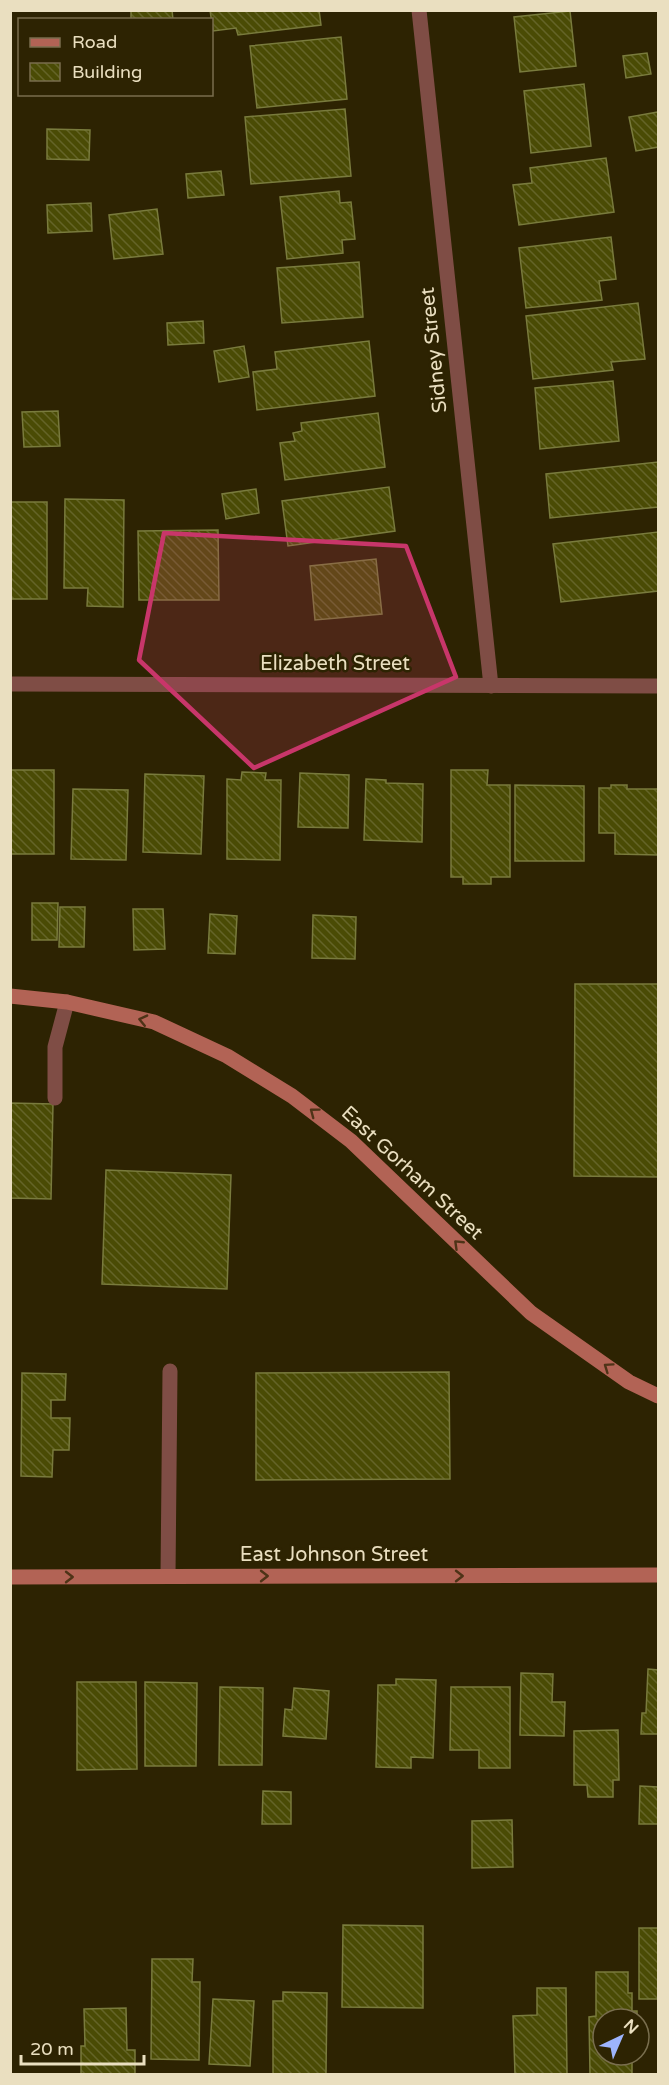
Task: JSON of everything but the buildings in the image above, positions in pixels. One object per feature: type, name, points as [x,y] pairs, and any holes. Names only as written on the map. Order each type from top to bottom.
[{"type":"main road","name":"East Gorham Street","points":[[10,996],[67,1002],[154,1022],[227,1056],[292,1096],[351,1140],[531,1312],[629,1382],[658,1396]]},
{"type":"main road","name":"East Johnson Street","points":[[10,1577],[658,1575]]},
{"type":"street","name":"Sidney Street","points":[[419,10],[492,686]]},
{"type":"street","name":"Elizabeth Street","points":[[10,684],[658,686]]},
{"type":"street","points":[[55,1098],[55,1047],[67,1002]]},
{"type":"street","points":[[168,1576],[170,1371]]},
{"type":"highlighted area","points":[[164,533],[406,546],[456,677],[254,768],[139,660]]}]
